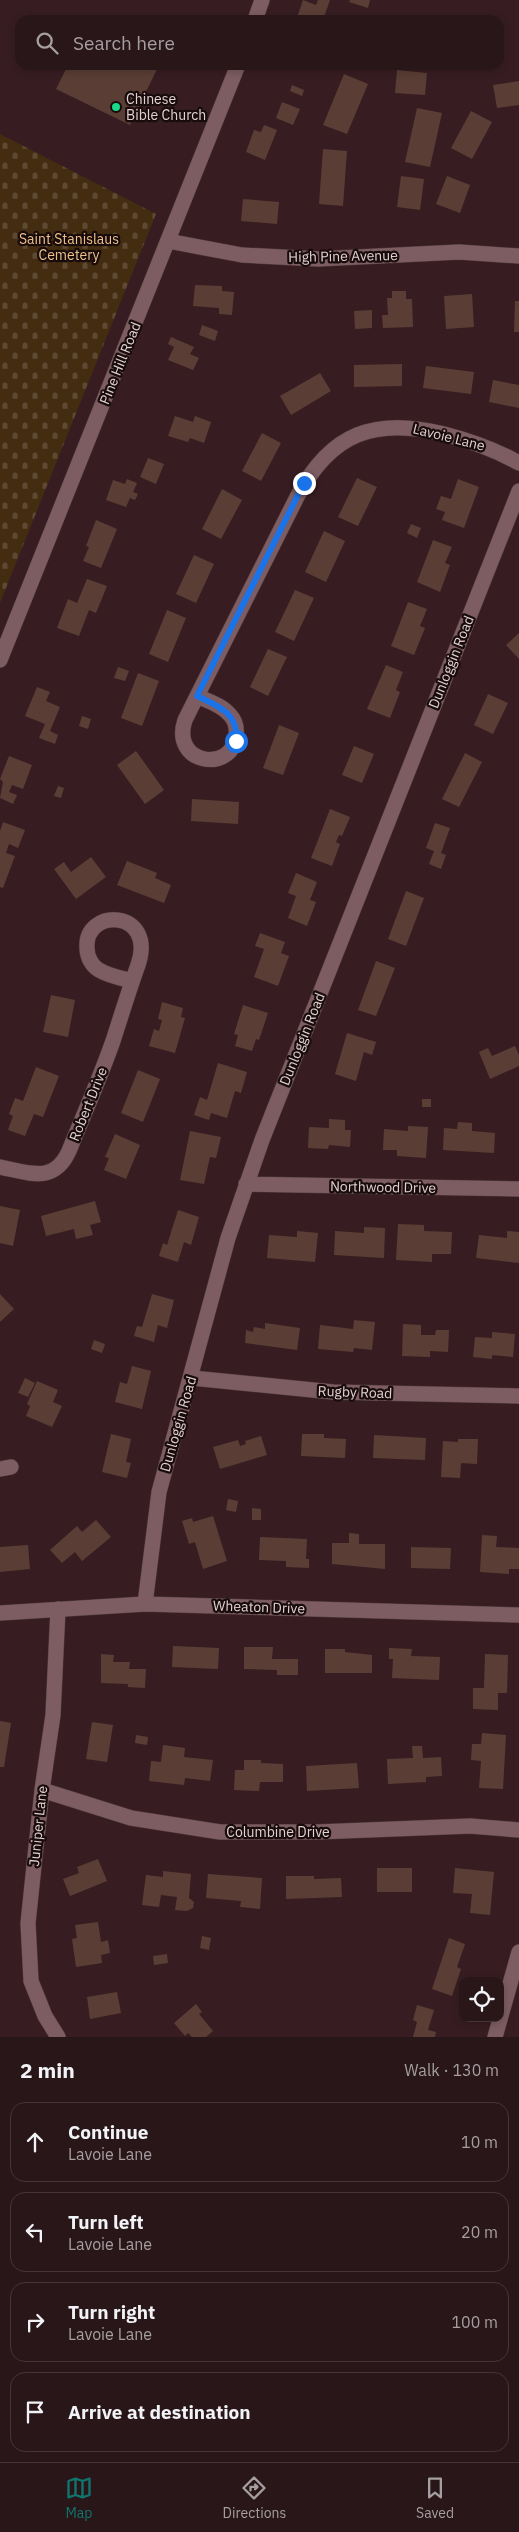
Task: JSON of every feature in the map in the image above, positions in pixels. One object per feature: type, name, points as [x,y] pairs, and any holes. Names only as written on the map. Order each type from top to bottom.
[{"type":"street","points":[[257,15],[262,0]]},
{"type":"street","name":"Pine Hill Road","points":[[0,660],[236,70]]},
{"type":"street","name":"High Pine Avenue","points":[[168,241],[242,255],[318,259],[458,252],[519,256]]},
{"type":"street","name":"Lavoie Lane","points":[[197,696],[304,483],[327,454],[358,434],[376,428],[409,427],[484,445],[519,463]]},
{"type":"street","name":"Dunloggin Road","points":[[145,1604],[159,1492],[192,1378],[225,1248],[246,1184],[519,491]]},
{"type":"street","name":"Robert Drive","points":[[0,1167],[42,1174],[54,1171],[63,1164],[112,1042],[132,982]]},
{"type":"street","name":"Northwood Drive","points":[[246,1184],[519,1190]]},
{"type":"street","name":"Rugby Road","points":[[192,1378],[333,1392],[519,1396]]},
{"type":"street","name":"Wheaton Drive","points":[[0,1613],[145,1604],[519,1615]]},
{"type":"street","name":"Juniper Lane","points":[[58,1609],[53,1715],[42,1790],[28,1923],[30,1981],[45,2016],[58,2037]]},
{"type":"street","name":"Columbine Drive","points":[[42,1790],[131,1818],[220,1832],[317,1832],[470,1826],[519,1830]]},
{"type":"street","points":[[495,2037],[519,1952]]},
{"type":"green space","name":"Saint Stanislaus Cemetery","points":[[0,134],[156,214],[0,603]]},
{"type":"building","points":[[303,0],[316,5],[318,0],[330,0],[325,15],[298,15]]},
{"type":"building","points":[[350,0],[370,0],[368,8],[349,2]]},
{"type":"building","name":"Chinese Bible Church","points":[[66,70],[157,70],[130,125],[56,89]]},
{"type":"building","points":[[397,70],[427,73],[425,95],[395,93]]},
{"type":"building","points":[[344,74],[368,84],[347,134],[323,125]]},
{"type":"building","points":[[519,81],[519,105],[497,108],[493,85]]},
{"type":"building","points":[[292,85],[304,90],[302,96],[290,91]]},
{"type":"building","points":[[282,102],[300,109],[293,125],[276,118]]},
{"type":"building","points":[[417,108],[442,113],[430,167],[405,162]]},
{"type":"building","points":[[471,111],[492,122],[472,159],[451,148]]},
{"type":"building","points":[[264,125],[277,130],[265,160],[246,152],[254,130],[261,132]]},
{"type":"building","points":[[323,149],[347,151],[343,206],[319,204]]},
{"type":"building","points":[[401,176],[424,179],[420,210],[397,207]]},
{"type":"building","points":[[447,176],[470,185],[460,213],[436,204]]},
{"type":"building","points":[[243,199],[279,202],[277,224],[241,221]]},
{"type":"building","points":[[195,285],[222,286],[222,291],[234,292],[232,315],[219,314],[219,308],[193,306]]},
{"type":"building","points":[[392,291],[406,291],[406,299],[412,299],[413,327],[383,328],[382,315],[388,315],[387,298],[392,298]]},
{"type":"building","points":[[472,294],[474,327],[446,329],[444,296]]},
{"type":"building","points":[[515,301],[519,301],[519,332],[514,332]]},
{"type":"building","points":[[372,310],[372,328],[355,329],[354,311]]},
{"type":"building","points":[[202,325],[218,331],[215,341],[199,335]]},
{"type":"building","points":[[171,337],[194,347],[190,354],[199,358],[193,370],[168,360],[174,347],[168,344]]},
{"type":"building","points":[[402,364],[402,386],[354,387],[354,365]]},
{"type":"building","points":[[426,366],[474,372],[471,394],[423,388]]},
{"type":"building","points":[[320,373],[331,391],[291,415],[280,396]]},
{"type":"building","points":[[493,380],[519,385],[519,408],[489,402]]},
{"type":"building","points":[[175,416],[193,422],[195,416],[211,422],[204,443],[190,438],[188,442],[168,436]]},
{"type":"building","points":[[262,433],[281,443],[261,481],[242,471]]},
{"type":"building","points":[[148,458],[164,464],[156,484],[140,477]]},
{"type":"building","points":[[357,478],[377,487],[358,526],[338,517]]},
{"type":"building","points":[[127,479],[137,483],[133,492],[138,494],[135,500],[130,498],[126,507],[106,500],[113,480],[125,484]]},
{"type":"building","points":[[458,479],[479,487],[464,528],[442,520],[445,512],[436,509],[441,496],[451,499]]},
{"type":"building","points":[[222,489],[242,500],[221,539],[202,529]]},
{"type":"building","points":[[96,520],[117,529],[101,568],[83,561],[89,547],[86,546]]},
{"type":"building","points":[[411,524],[421,528],[417,538],[407,533]]},
{"type":"building","points":[[324,531],[345,541],[326,582],[305,572]]},
{"type":"building","points":[[433,540],[452,547],[445,563],[450,565],[440,592],[417,582]]},
{"type":"building","points":[[194,555],[214,564],[196,603],[176,594]]},
{"type":"building","points":[[87,579],[107,586],[96,613],[89,610],[79,636],[57,628],[68,599],[77,603]]},
{"type":"building","points":[[295,590],[314,598],[294,641],[275,632]]},
{"type":"building","points":[[408,602],[427,609],[420,626],[425,628],[414,655],[391,646]]},
{"type":"building","points":[[167,610],[186,618],[168,662],[149,654]]},
{"type":"building","points":[[519,633],[519,659],[506,645]]},
{"type":"building","points":[[268,649],[287,657],[268,696],[250,687]]},
{"type":"building","points":[[386,665],[403,672],[396,690],[400,692],[390,718],[367,709]]},
{"type":"building","points":[[118,667],[129,671],[125,681],[114,678]]},
{"type":"building","points":[[138,673],[159,681],[142,726],[121,718]]},
{"type":"building","points":[[37,687],[50,692],[46,701],[60,707],[50,731],[58,735],[55,744],[39,738],[45,724],[25,716]]},
{"type":"building","points":[[488,694],[508,703],[493,734],[474,725]]},
{"type":"building","points":[[82,716],[91,719],[88,729],[79,726]]},
{"type":"building","points":[[279,725],[299,733],[283,775],[263,768]]},
{"type":"building","points":[[354,746],[374,754],[362,783],[342,775]]},
{"type":"building","points":[[136,751],[164,790],[145,804],[117,765]]},
{"type":"building","points":[[465,753],[482,762],[459,807],[442,799]]},
{"type":"building","points":[[9,756],[32,765],[23,789],[12,785],[9,792],[17,795],[13,804],[0,798],[3,782],[0,779]]},
{"type":"building","points":[[58,786],[64,788],[61,798],[54,796]]},
{"type":"building","points":[[192,799],[239,802],[238,824],[191,821]]},
{"type":"building","points":[[330,809],[350,817],[342,836],[339,835],[336,842],[340,844],[332,866],[311,858]]},
{"type":"building","points":[[3,822],[25,830],[18,848],[9,844],[6,853],[15,856],[3,888],[0,887],[0,831]]},
{"type":"building","points":[[435,823],[450,828],[441,853],[446,855],[441,869],[429,864],[434,851],[426,848]]},
{"type":"building","points":[[91,857],[106,877],[76,899],[54,869],[64,862],[71,872]]},
{"type":"building","points":[[127,861],[157,873],[155,878],[171,885],[164,903],[117,885]]},
{"type":"building","points":[[296,873],[317,882],[310,900],[316,902],[307,926],[288,918],[296,896],[288,893]]},
{"type":"building","points":[[406,891],[424,898],[406,946],[388,939]]},
{"type":"building","points":[[260,933],[285,942],[281,953],[289,956],[278,986],[254,977],[264,949],[255,946]]},
{"type":"building","points":[[376,961],[395,968],[376,1016],[358,1010]]},
{"type":"building","points":[[51,995],[75,1000],[68,1037],[43,1032]]},
{"type":"building","points":[[162,1002],[183,1008],[181,1017],[185,1018],[175,1053],[149,1046],[154,1029],[159,1031],[162,1020],[158,1019]]},
{"type":"building","points":[[243,1005],[268,1013],[259,1040],[256,1039],[252,1051],[235,1046],[238,1035],[234,1034]]},
{"type":"building","points":[[347,1033],[376,1042],[372,1055],[364,1052],[356,1081],[335,1074]]},
{"type":"building","points":[[515,1046],[519,1055],[519,1066],[490,1079],[479,1052],[488,1048],[492,1056]]},
{"type":"building","points":[[218,1063],[247,1072],[241,1093],[235,1091],[227,1118],[211,1113],[209,1120],[194,1115],[200,1097],[207,1100]]},
{"type":"building","points":[[36,1067],[59,1076],[43,1117],[34,1114],[25,1136],[8,1130],[13,1116],[9,1114],[15,1098],[23,1101]]},
{"type":"building","points":[[138,1070],[160,1079],[143,1122],[121,1113]]},
{"type":"building","points":[[422,1099],[431,1099],[431,1107],[422,1107]]},
{"type":"building","points":[[329,1119],[345,1120],[345,1130],[351,1130],[350,1147],[329,1145],[328,1149],[308,1148],[309,1127],[329,1128]]},
{"type":"building","points":[[458,1122],[472,1123],[472,1131],[495,1133],[494,1153],[443,1150],[444,1128],[457,1129]]},
{"type":"building","points":[[408,1126],[428,1127],[426,1158],[397,1156],[397,1150],[383,1150],[384,1129],[408,1131]]},
{"type":"building","points":[[190,1131],[221,1137],[216,1158],[210,1157],[204,1184],[180,1180]]},
{"type":"building","points":[[115,1134],[140,1145],[126,1179],[104,1170],[109,1158],[105,1157]]},
{"type":"building","points":[[95,1201],[101,1222],[90,1225],[93,1235],[76,1239],[74,1229],[46,1236],[41,1216]]},
{"type":"building","points":[[0,1206],[20,1210],[13,1246],[0,1243]]},
{"type":"building","points":[[178,1210],[199,1217],[191,1245],[184,1242],[178,1262],[159,1256],[163,1243],[167,1245]]},
{"type":"building","points":[[398,1224],[424,1225],[424,1231],[452,1232],[451,1254],[432,1254],[432,1262],[396,1260]]},
{"type":"building","points":[[364,1227],[385,1228],[384,1258],[334,1255],[335,1231],[364,1233]]},
{"type":"building","points":[[297,1231],[318,1233],[315,1262],[267,1258],[269,1235],[297,1237]]},
{"type":"building","points":[[507,1231],[519,1232],[519,1263],[476,1258],[479,1235],[507,1238]]},
{"type":"building","points":[[0,1294],[14,1309],[0,1322]]},
{"type":"building","points":[[152,1294],[174,1300],[167,1328],[158,1325],[154,1342],[134,1336],[137,1326],[142,1327]]},
{"type":"building","points":[[354,1320],[375,1322],[372,1350],[354,1348],[353,1352],[318,1349],[320,1325],[353,1329]]},
{"type":"building","points":[[265,1323],[300,1328],[297,1350],[245,1343],[246,1330],[253,1332],[254,1327],[265,1329]]},
{"type":"building","points":[[403,1324],[421,1325],[421,1335],[435,1335],[436,1330],[449,1330],[448,1352],[430,1351],[430,1357],[402,1356]]},
{"type":"building","points":[[492,1332],[515,1334],[513,1357],[492,1355],[492,1359],[473,1357],[475,1337],[492,1338]]},
{"type":"building","points":[[94,1340],[105,1344],[102,1353],[91,1349]]},
{"type":"building","points":[[132,1366],[151,1371],[142,1409],[115,1402],[120,1382],[127,1384]]},
{"type":"building","points":[[25,1378],[35,1383],[28,1397],[18,1393]]},
{"type":"building","points":[[37,1381],[58,1390],[53,1402],[62,1406],[52,1427],[26,1416],[30,1406],[27,1404]]},
{"type":"building","points":[[111,1434],[131,1439],[126,1462],[131,1463],[127,1478],[102,1472]]},
{"type":"building","points":[[302,1434],[324,1434],[324,1438],[346,1439],[345,1458],[301,1456]]},
{"type":"building","points":[[374,1435],[426,1438],[425,1460],[373,1458]]},
{"type":"building","points":[[261,1436],[267,1455],[220,1469],[213,1447],[238,1440],[240,1446],[246,1444],[245,1441]]},
{"type":"building","points":[[458,1439],[478,1439],[477,1464],[461,1463],[460,1478],[441,1477],[443,1441],[458,1442]]},
{"type":"building","points":[[228,1499],[238,1501],[236,1512],[226,1510]]},
{"type":"building","points":[[252,1508],[261,1509],[261,1520],[252,1520]]},
{"type":"building","points":[[213,1516],[227,1561],[203,1569],[195,1542],[189,1544],[182,1521],[192,1518],[193,1522]]},
{"type":"building","points":[[96,1520],[111,1537],[82,1561],[75,1552],[62,1563],[50,1550],[77,1526],[82,1532]]},
{"type":"building","points":[[349,1533],[359,1534],[359,1544],[385,1544],[385,1569],[332,1564],[332,1543],[349,1543]]},
{"type":"building","points":[[482,1535],[497,1536],[496,1547],[519,1548],[519,1569],[509,1569],[509,1574],[480,1572]]},
{"type":"building","points":[[260,1537],[307,1539],[306,1559],[309,1559],[309,1568],[286,1567],[286,1561],[259,1560]]},
{"type":"building","points":[[28,1545],[30,1569],[0,1572],[0,1547]]},
{"type":"building","points":[[411,1547],[451,1548],[450,1569],[411,1568]]},
{"type":"building","points":[[173,1646],[219,1648],[218,1669],[172,1667]]},
{"type":"building","points":[[244,1647],[273,1647],[272,1659],[298,1659],[298,1675],[277,1675],[277,1670],[244,1669]]},
{"type":"building","points":[[389,1648],[412,1649],[411,1656],[440,1657],[439,1680],[392,1678],[393,1659],[389,1659]]},
{"type":"building","points":[[325,1649],[345,1649],[345,1652],[372,1655],[372,1673],[325,1673]]},
{"type":"building","points":[[101,1654],[114,1655],[113,1662],[130,1662],[129,1669],[146,1669],[145,1688],[128,1687],[128,1684],[101,1683]]},
{"type":"building","points":[[485,1654],[508,1655],[507,1693],[498,1693],[498,1710],[473,1709],[473,1688],[484,1688]]},
{"type":"building","points":[[0,1721],[11,1723],[4,1767],[0,1767]]},
{"type":"building","points":[[92,1722],[113,1725],[107,1762],[86,1759]]},
{"type":"building","points":[[482,1733],[506,1735],[503,1789],[479,1788],[481,1761],[471,1760],[472,1744],[481,1744]]},
{"type":"building","points":[[136,1735],[148,1737],[147,1745],[135,1743]]},
{"type":"building","points":[[163,1745],[185,1748],[184,1757],[213,1760],[210,1781],[185,1778],[184,1785],[149,1781],[151,1761],[161,1762]]},
{"type":"building","points":[[412,1746],[422,1746],[423,1758],[441,1757],[442,1776],[426,1777],[426,1782],[388,1784],[387,1759],[413,1758]]},
{"type":"building","points":[[244,1760],[261,1760],[261,1763],[283,1764],[283,1782],[260,1782],[259,1791],[234,1790],[235,1770],[244,1770]]},
{"type":"building","points":[[357,1763],[359,1788],[307,1791],[306,1766]]},
{"type":"building","points":[[98,1859],[107,1881],[70,1896],[63,1879],[79,1873],[77,1867]]},
{"type":"building","points":[[377,1868],[412,1868],[412,1892],[377,1892]]},
{"type":"building","points":[[455,1868],[494,1872],[490,1915],[470,1913],[472,1894],[453,1893]]},
{"type":"building","points":[[163,1871],[191,1874],[189,1898],[194,1902],[193,1908],[187,1911],[175,1910],[177,1897],[161,1895],[159,1907],[142,1905],[146,1875],[163,1877]]},
{"type":"building","points":[[208,1874],[262,1878],[260,1909],[240,1907],[241,1901],[206,1898]]},
{"type":"building","points":[[286,1876],[314,1876],[314,1879],[341,1878],[342,1897],[286,1899]]},
{"type":"building","points":[[98,1922],[101,1942],[108,1940],[110,1953],[101,1955],[102,1963],[76,1967],[72,1939],[77,1938],[75,1925]]},
{"type":"building","points":[[202,1936],[211,1938],[209,1950],[200,1948]]},
{"type":"building","points":[[449,1938],[465,1944],[457,1967],[461,1969],[452,1996],[432,1989]]},
{"type":"building","points":[[167,1954],[168,1963],[154,1965],[153,1956]]},
{"type":"building","points":[[117,1992],[121,2013],[90,2019],[87,1997]]},
{"type":"building","points":[[196,2004],[202,2012],[199,2014],[213,2031],[206,2037],[192,2037],[188,2033],[185,2036],[174,2023]]},
{"type":"building","points":[[417,2005],[434,2010],[428,2030],[436,2032],[435,2037],[413,2037],[417,2022],[413,2020]]},
{"type":"place","name":"Chinese Bible Church","points":[[116,107]]},
{"type":"route","points":[[236,741],[236,723],[231,716],[225,710],[197,696],[304,483]]}]
